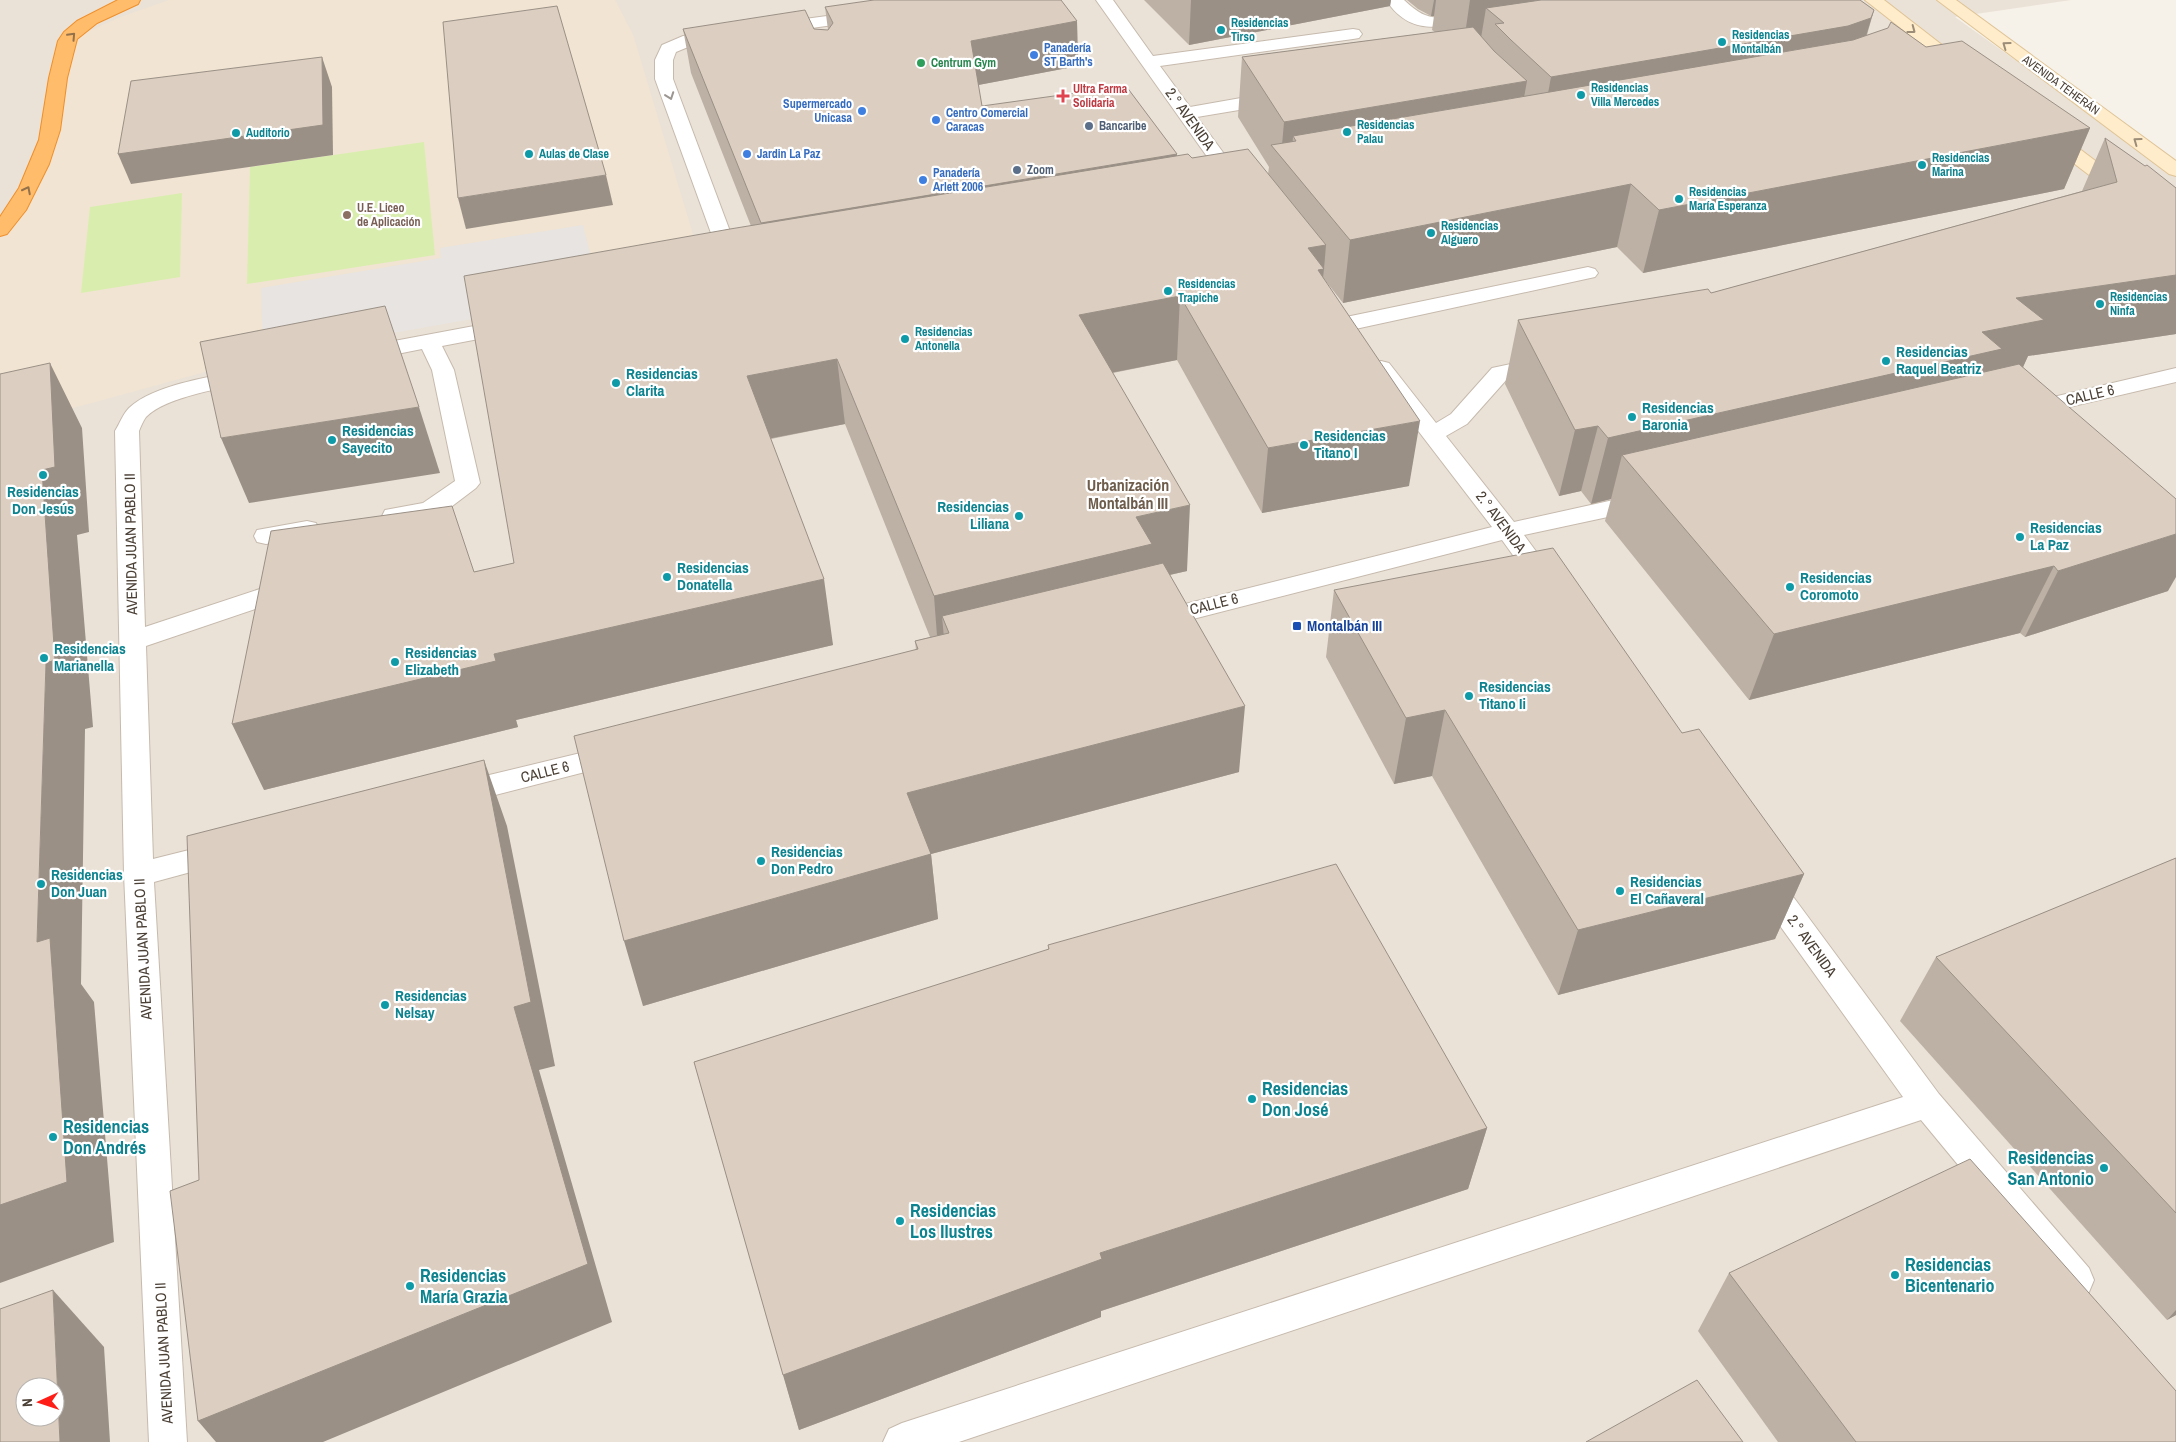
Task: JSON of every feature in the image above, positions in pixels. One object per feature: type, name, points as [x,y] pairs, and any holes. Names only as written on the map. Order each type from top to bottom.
[{"type":"highway","points":[[0,230],[14,214],[42,158],[48,140],[59,70],[66,42],[70,36],[90,21],[132,0]]},
{"type":"main road","points":[[1873,0],[1974,77]]},
{"type":"main road","name":"AVENIDA TEHERÁN","points":[[1945,0],[2176,170]]},
{"type":"main road","points":[[2036,125],[2176,232]]},
{"type":"street","name":"2.° AVENIDA","points":[[1104,0],[1186,113],[1244,199]]},
{"type":"street","points":[[1394,0],[1410,16],[1431,23],[1487,14]]},
{"type":"street","points":[[758,30],[884,13]]},
{"type":"street","points":[[735,284],[664,79],[663,70],[668,49],[689,40],[738,33]]},
{"type":"street","points":[[1149,62],[1353,34]]},
{"type":"street","points":[[1186,113],[1292,96]]},
{"type":"street","points":[[1346,324],[1588,273]]},
{"type":"street","name":"2.° AVENIDA","points":[[1328,301],[1508,531],[1562,604]]},
{"type":"street","points":[[345,357],[536,321]]},
{"type":"street","points":[[372,519],[430,510],[468,483],[443,370],[429,341]]},
{"type":"street","points":[[1433,434],[1458,419],[1500,373],[1565,359]]},
{"type":"street","name":"AVENIDA JUAN PABLO II","points":[[168,1442],[139,874],[127,431],[137,413],[155,400],[202,386],[270,371]]},
{"type":"street","name":"CALLE 6","points":[[2003,416],[2176,375]]},
{"type":"street","name":"CALLE 6","points":[[1132,625],[1508,531],[1666,496]]},
{"type":"street","points":[[266,536],[333,525]]},
{"type":"street","points":[[133,641],[318,578]]},
{"type":"street","name":"CALLE 6","points":[[428,801],[640,748]]},
{"type":"street","points":[[139,874],[245,847]]},
{"type":"street","name":"2.° AVENIDA","points":[[1750,862],[1927,1104],[2093,1300]]},
{"type":"street","points":[[902,1442],[1927,1104]]},
{"type":"shaded area","points":[[0,0],[2071,0],[1955,17],[2176,175],[2176,1442],[0,1442]]},
{"type":"shaded area","name":"U.E. Liceo de Aplicación","points":[[169,0],[615,0],[633,35],[705,275],[263,356],[0,428],[0,226],[27,189],[66,42],[118,18]]},
{"type":"shaded area","points":[[583,225],[601,296],[263,356],[261,288],[441,258],[440,248]]},
{"type":"green space","points":[[424,142],[435,255],[247,284],[250,167]]},
{"type":"green space","points":[[182,193],[180,277],[81,293],[90,207]]},
{"type":"building","name":"Centro Comercial Caracas","points":[[874,0],[1061,0],[1077,21],[971,41],[982,106],[1126,86],[1177,154],[761,223],[683,29],[805,10],[814,29],[828,30],[833,23],[825,7]]},
{"type":"building","points":[[1541,0],[1860,0],[1874,10],[1871,18],[1848,26],[1551,77],[1495,24],[1504,23],[1486,8]]},
{"type":"building","name":"Aulas de Clase","points":[[557,6],[606,175],[458,198],[443,22]]},
{"type":"building","points":[[1891,22],[1926,47],[1962,41],[2090,128],[1659,210],[1631,184],[1350,240],[1271,145],[1296,141],[1293,136],[1853,40],[1888,28]]},
{"type":"building","points":[[1473,27],[1494,51],[1527,81],[1284,122],[1242,57]]},
{"type":"building","points":[[322,57],[323,125],[118,154],[131,81]]},
{"type":"building","points":[[2105,138],[2145,166],[2147,165],[2176,188],[2176,275],[2016,298],[2044,320],[1982,332],[2002,349],[1608,438],[1598,426],[1575,430],[1518,320],[1708,289],[1711,293],[2117,182]]},
{"type":"building","points":[[1248,149],[1326,245],[1308,248],[1324,269],[1318,270],[1420,421],[1268,448],[1180,296],[1079,315],[1190,505],[1136,517],[1152,544],[934,596],[837,359],[747,376],[824,579],[494,654],[496,661],[232,724],[271,531],[452,506],[474,572],[514,563],[464,276],[730,229],[1188,154],[1192,158]]},
{"type":"building","points":[[385,306],[419,407],[221,438],[200,342]]},
{"type":"building","points":[[50,363],[55,467],[42,470],[55,660],[46,663],[37,942],[50,938],[67,1182],[0,1205],[0,374]]},
{"type":"building","points":[[2019,364],[2176,499],[2176,534],[2058,571],[2054,566],[1774,634],[1622,455]]},
{"type":"building","points":[[1553,548],[1682,733],[1699,729],[1804,874],[1578,930],[1445,710],[1406,718],[1334,590]]},
{"type":"building","points":[[1163,563],[1245,706],[907,793],[931,854],[624,941],[574,736],[918,649],[915,641],[949,633],[942,616]]},
{"type":"building","points":[[484,760],[531,1002],[514,1007],[588,1264],[198,1421],[170,1191],[199,1180],[187,836]]},
{"type":"building","points":[[2176,858],[2176,1213],[1936,957]]},
{"type":"building","points":[[1336,864],[1487,1128],[1100,1253],[1102,1259],[783,1375],[694,1062],[1049,949],[1048,945]]},
{"type":"building","points":[[1970,1159],[2176,1391],[2176,1442],[1856,1442],[1729,1273]]},
{"type":"building","points":[[53,1290],[57,1377],[15,1377],[15,1427],[59,1427],[60,1442],[0,1442],[0,1309]]},
{"type":"building","points":[[1697,1380],[1743,1442],[1586,1442]]},
{"type":"place","name":"Residencias Tirso","points":[[1221,30]]},
{"type":"place","name":"Residencias Montalbán","points":[[1722,42]]},
{"type":"place","name":"Panadería ST Barth's","points":[[1034,55]]},
{"type":"place","name":"Centrum Gym","points":[[921,63]]},
{"type":"place","name":"Residencias Villa Mercedes","points":[[1581,95]]},
{"type":"place","name":"Ultra Farma Solidaria","points":[[1063,96]]},
{"type":"place","name":"Supermercado Unicasa","points":[[862,111]]},
{"type":"place","name":"Centro Comercial Caracas","points":[[936,120]]},
{"type":"place","name":"Bancaribe","points":[[1089,126]]},
{"type":"place","name":"Residencias Palau","points":[[1347,132]]},
{"type":"place","name":"Auditorio","points":[[236,133]]},
{"type":"place","name":"Aulas de Clase","points":[[529,154]]},
{"type":"place","name":"Jardin La Paz","points":[[747,154]]},
{"type":"place","name":"Residencias Marina","points":[[1922,165]]},
{"type":"place","name":"Zoom","points":[[1017,170]]},
{"type":"place","name":"Panadería Arlett 2006","points":[[923,180]]},
{"type":"place","name":"Residencias María Esperanza","points":[[1679,199]]},
{"type":"place","name":"U.E. Liceo de Aplicación","points":[[347,215]]},
{"type":"place","name":"Residencias Alguero","points":[[1431,233]]},
{"type":"place","name":"Residencias Trapiche","points":[[1168,291]]},
{"type":"place","name":"Residencias Ninfa","points":[[2100,304]]},
{"type":"place","name":"Residencias Antonella","points":[[905,339]]},
{"type":"place","name":"Residencias Raquel Beatriz","points":[[1886,361]]},
{"type":"place","name":"Residencias Clarita","points":[[616,383]]},
{"type":"place","name":"Residencias Baronia","points":[[1632,417]]},
{"type":"place","name":"Residencias Sayecito","points":[[332,440]]},
{"type":"place","name":"Residencias Titano I","points":[[1304,445]]},
{"type":"place","name":"Residencias Don Jesús","points":[[43,475]]},
{"type":"place","name":"Residencias Liliana","points":[[1019,516]]},
{"type":"place","name":"Residencias La Paz","points":[[2020,537]]},
{"type":"place","name":"Residencias Donatella","points":[[667,577]]},
{"type":"place","name":"Residencias Coromoto","points":[[1790,587]]},
{"type":"place","name":"Montalbán III","points":[[1297,626]]},
{"type":"place","name":"Residencias Marianella","points":[[44,658]]},
{"type":"place","name":"Residencias Elizabeth","points":[[395,662]]},
{"type":"place","name":"Residencias Titano Ii","points":[[1469,696]]},
{"type":"place","name":"Residencias Don Pedro","points":[[761,861]]},
{"type":"place","name":"Residencias Don Juan","points":[[41,884]]},
{"type":"place","name":"Residencias El Cañaveral","points":[[1620,891]]},
{"type":"place","name":"Residencias Nelsay","points":[[385,1005]]},
{"type":"place","name":"Residencias Don José","points":[[1252,1099]]},
{"type":"place","name":"Residencias Don Andrés","points":[[53,1137]]},
{"type":"place","name":"Residencias San Antonio","points":[[2104,1168]]},
{"type":"place","name":"Residencias Los Ilustres","points":[[900,1221]]},
{"type":"place","name":"Residencias Bicentenario","points":[[1895,1275]]},
{"type":"place","name":"Residencias María Grazia","points":[[410,1286]]},
{"type":"district","name":"Urbanización Montalbán III","points":[[1128,494]]}]
